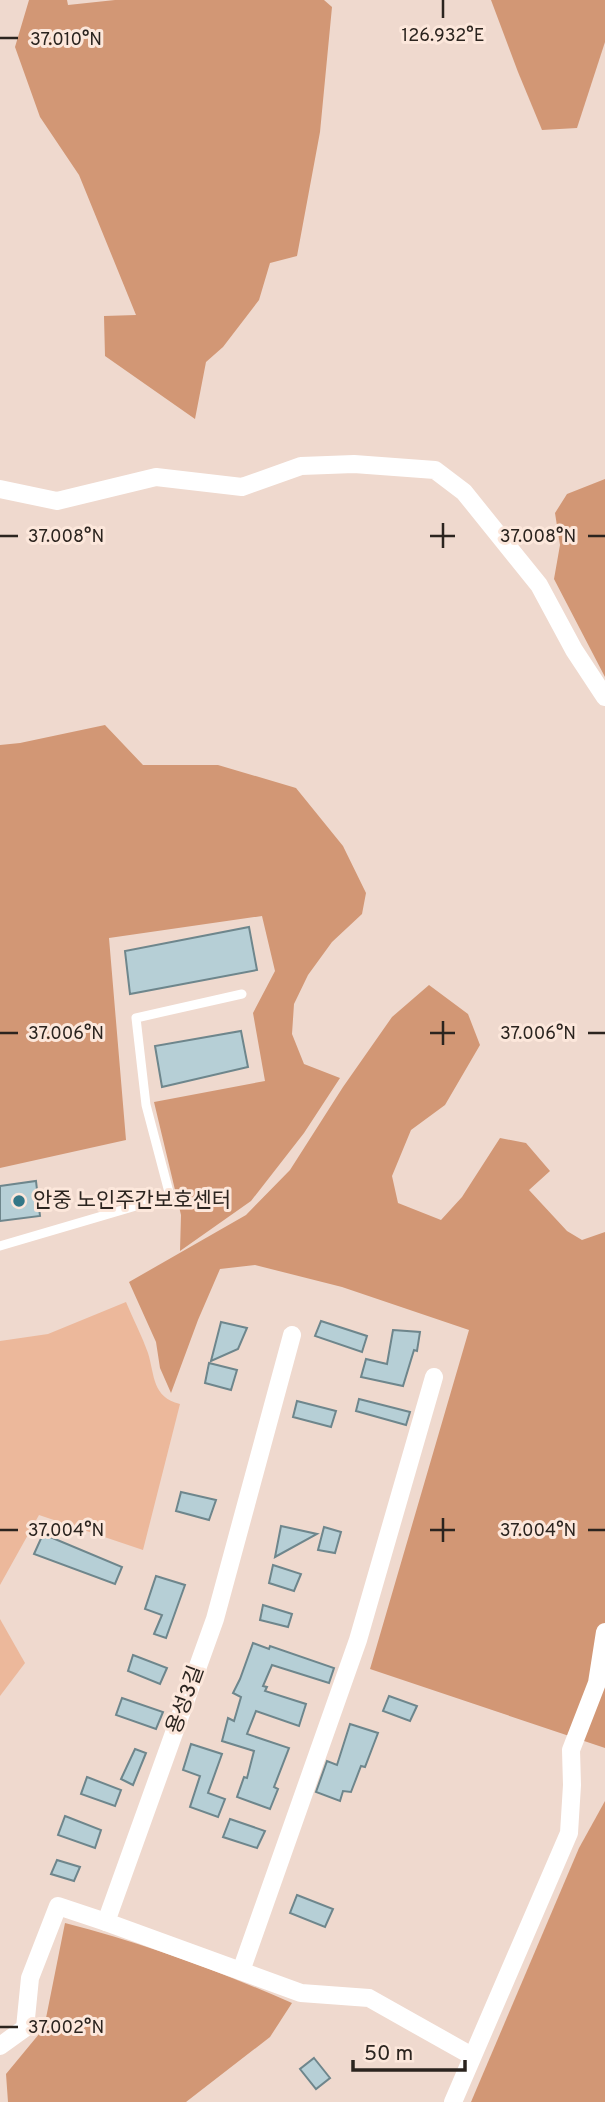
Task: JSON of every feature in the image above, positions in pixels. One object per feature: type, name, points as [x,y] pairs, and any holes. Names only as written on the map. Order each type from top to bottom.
[{"type":"street","points":[[0,489],[57,501],[156,477],[242,487],[301,466],[354,464],[435,470],[464,492],[539,584],[574,650],[605,697]]},
{"type":"street","name":"용성3길","points":[[106,1922],[215,1619],[292,1335]]},
{"type":"street","points":[[241,1971],[358,1640],[434,1377]]},
{"type":"street","points":[[453,2102],[569,1833],[571,1750],[597,1683],[605,1632]]},
{"type":"street","points":[[0,2046],[25,2028],[30,1978],[58,1906],[301,1993],[369,1998],[472,2056]]},
{"type":"lane","points":[[0,1247],[170,1196],[146,1105],[136,1018],[242,994]]},
{"type":"shaded area","points":[[29,0],[67,0],[68,5],[115,0],[324,0],[332,7],[320,132],[297,256],[270,263],[259,300],[223,347],[206,362],[195,419],[105,356],[104,316],[136,315],[79,175],[40,117],[15,47]]},
{"type":"shaded area","points":[[491,0],[605,0],[605,42],[577,128],[542,130]]},
{"type":"shaded area","points":[[605,479],[605,677],[554,579],[560,545],[555,513],[567,494]]},
{"type":"shaded area","points":[[105,725],[143,765],[218,765],[296,788],[343,846],[366,893],[362,914],[332,942],[308,975],[294,1004],[292,1034],[304,1064],[340,1078],[304,1133],[251,1201],[180,1251],[181,1215],[154,1102],[265,1081],[253,1013],[275,971],[262,916],[109,938],[126,1140],[0,1168],[0,745]]},
{"type":"shaded area","points":[[429,985],[468,1014],[480,1045],[445,1105],[411,1130],[392,1176],[398,1203],[441,1220],[462,1197],[500,1138],[526,1143],[550,1171],[529,1190],[567,1231],[582,1240],[605,1232],[605,1748],[370,1669],[469,1330],[342,1287],[255,1265],[220,1269],[171,1393],[160,1368],[156,1342],[129,1282],[246,1215],[290,1170],[392,1017]]},
{"type":"shaded area","points":[[126,1302],[146,1347],[159,1391],[171,1401],[180,1404],[143,1550],[39,1515],[0,1585],[0,1341],[48,1334]]},
{"type":"shaded area","points":[[0,1619],[25,1663],[0,1696]]},
{"type":"shaded area","points":[[605,1801],[605,2102],[471,2102],[579,1848]]},
{"type":"shaded area","points":[[65,1923],[180,1958],[292,2003],[270,2037],[186,2102],[8,2102],[6,2074],[44,2028]]},
{"type":"building","points":[[249,927],[257,970],[130,994],[125,951]]},
{"type":"building","points":[[241,1031],[248,1067],[162,1087],[155,1046]]},
{"type":"building","name":"안중 노인주간보호센터","points":[[36,1181],[40,1216],[0,1221],[0,1186]]},
{"type":"building","points":[[321,1321],[367,1336],[362,1352],[315,1336]]},
{"type":"building","points":[[221,1322],[247,1328],[238,1349],[211,1361]]},
{"type":"building","points":[[393,1330],[420,1332],[417,1351],[414,1350],[403,1386],[361,1377],[366,1359],[387,1364]]},
{"type":"building","points":[[209,1363],[237,1370],[231,1390],[205,1383]]},
{"type":"building","points":[[359,1399],[410,1412],[406,1425],[356,1411]]},
{"type":"building","points":[[297,1401],[336,1411],[331,1427],[293,1417]]},
{"type":"building","points":[[181,1492],[216,1500],[209,1520],[176,1511]]},
{"type":"building","points":[[281,1526],[317,1534],[275,1557]]},
{"type":"building","points":[[324,1527],[341,1532],[335,1553],[318,1550]]},
{"type":"building","points":[[43,1534],[122,1567],[115,1584],[34,1554]]},
{"type":"building","points":[[273,1565],[301,1574],[294,1591],[269,1583]]},
{"type":"building","points":[[156,1576],[185,1585],[166,1638],[154,1634],[162,1615],[145,1609]]},
{"type":"building","points":[[263,1605],[292,1614],[288,1627],[260,1620]]},
{"type":"building","points":[[253,1643],[269,1649],[270,1646],[334,1668],[329,1683],[272,1665],[263,1686],[267,1687],[265,1691],[306,1704],[299,1726],[256,1711],[247,1734],[289,1748],[274,1787],[278,1789],[270,1809],[237,1797],[244,1777],[247,1778],[254,1751],[222,1741],[228,1718],[234,1721],[241,1697],[233,1693]]},
{"type":"building","points":[[133,1655],[167,1668],[160,1684],[128,1671]]},
{"type":"building","points":[[389,1696],[417,1706],[410,1721],[383,1711]]},
{"type":"building","points":[[122,1698],[163,1712],[156,1729],[116,1715]]},
{"type":"building","points":[[350,1724],[378,1733],[365,1767],[361,1766],[351,1792],[343,1791],[340,1801],[316,1792],[327,1761],[337,1765]]},
{"type":"building","points":[[191,1744],[222,1754],[208,1793],[225,1799],[218,1817],[190,1807],[200,1776],[183,1770]]},
{"type":"building","points":[[135,1749],[146,1753],[133,1785],[121,1779]]},
{"type":"building","points":[[87,1777],[121,1790],[115,1806],[81,1794]]},
{"type":"building","points":[[65,1816],[101,1830],[95,1848],[58,1835]]},
{"type":"building","points":[[230,1819],[265,1831],[257,1848],[223,1837]]},
{"type":"building","points":[[57,1860],[80,1867],[74,1881],[51,1874]]},
{"type":"building","points":[[297,1895],[333,1909],[325,1927],[290,1913]]},
{"type":"building","points":[[314,2058],[330,2078],[316,2089],[300,2069]]},
{"type":"place","name":"안중 노인주간보호센터","points":[[19,1201]]}]
